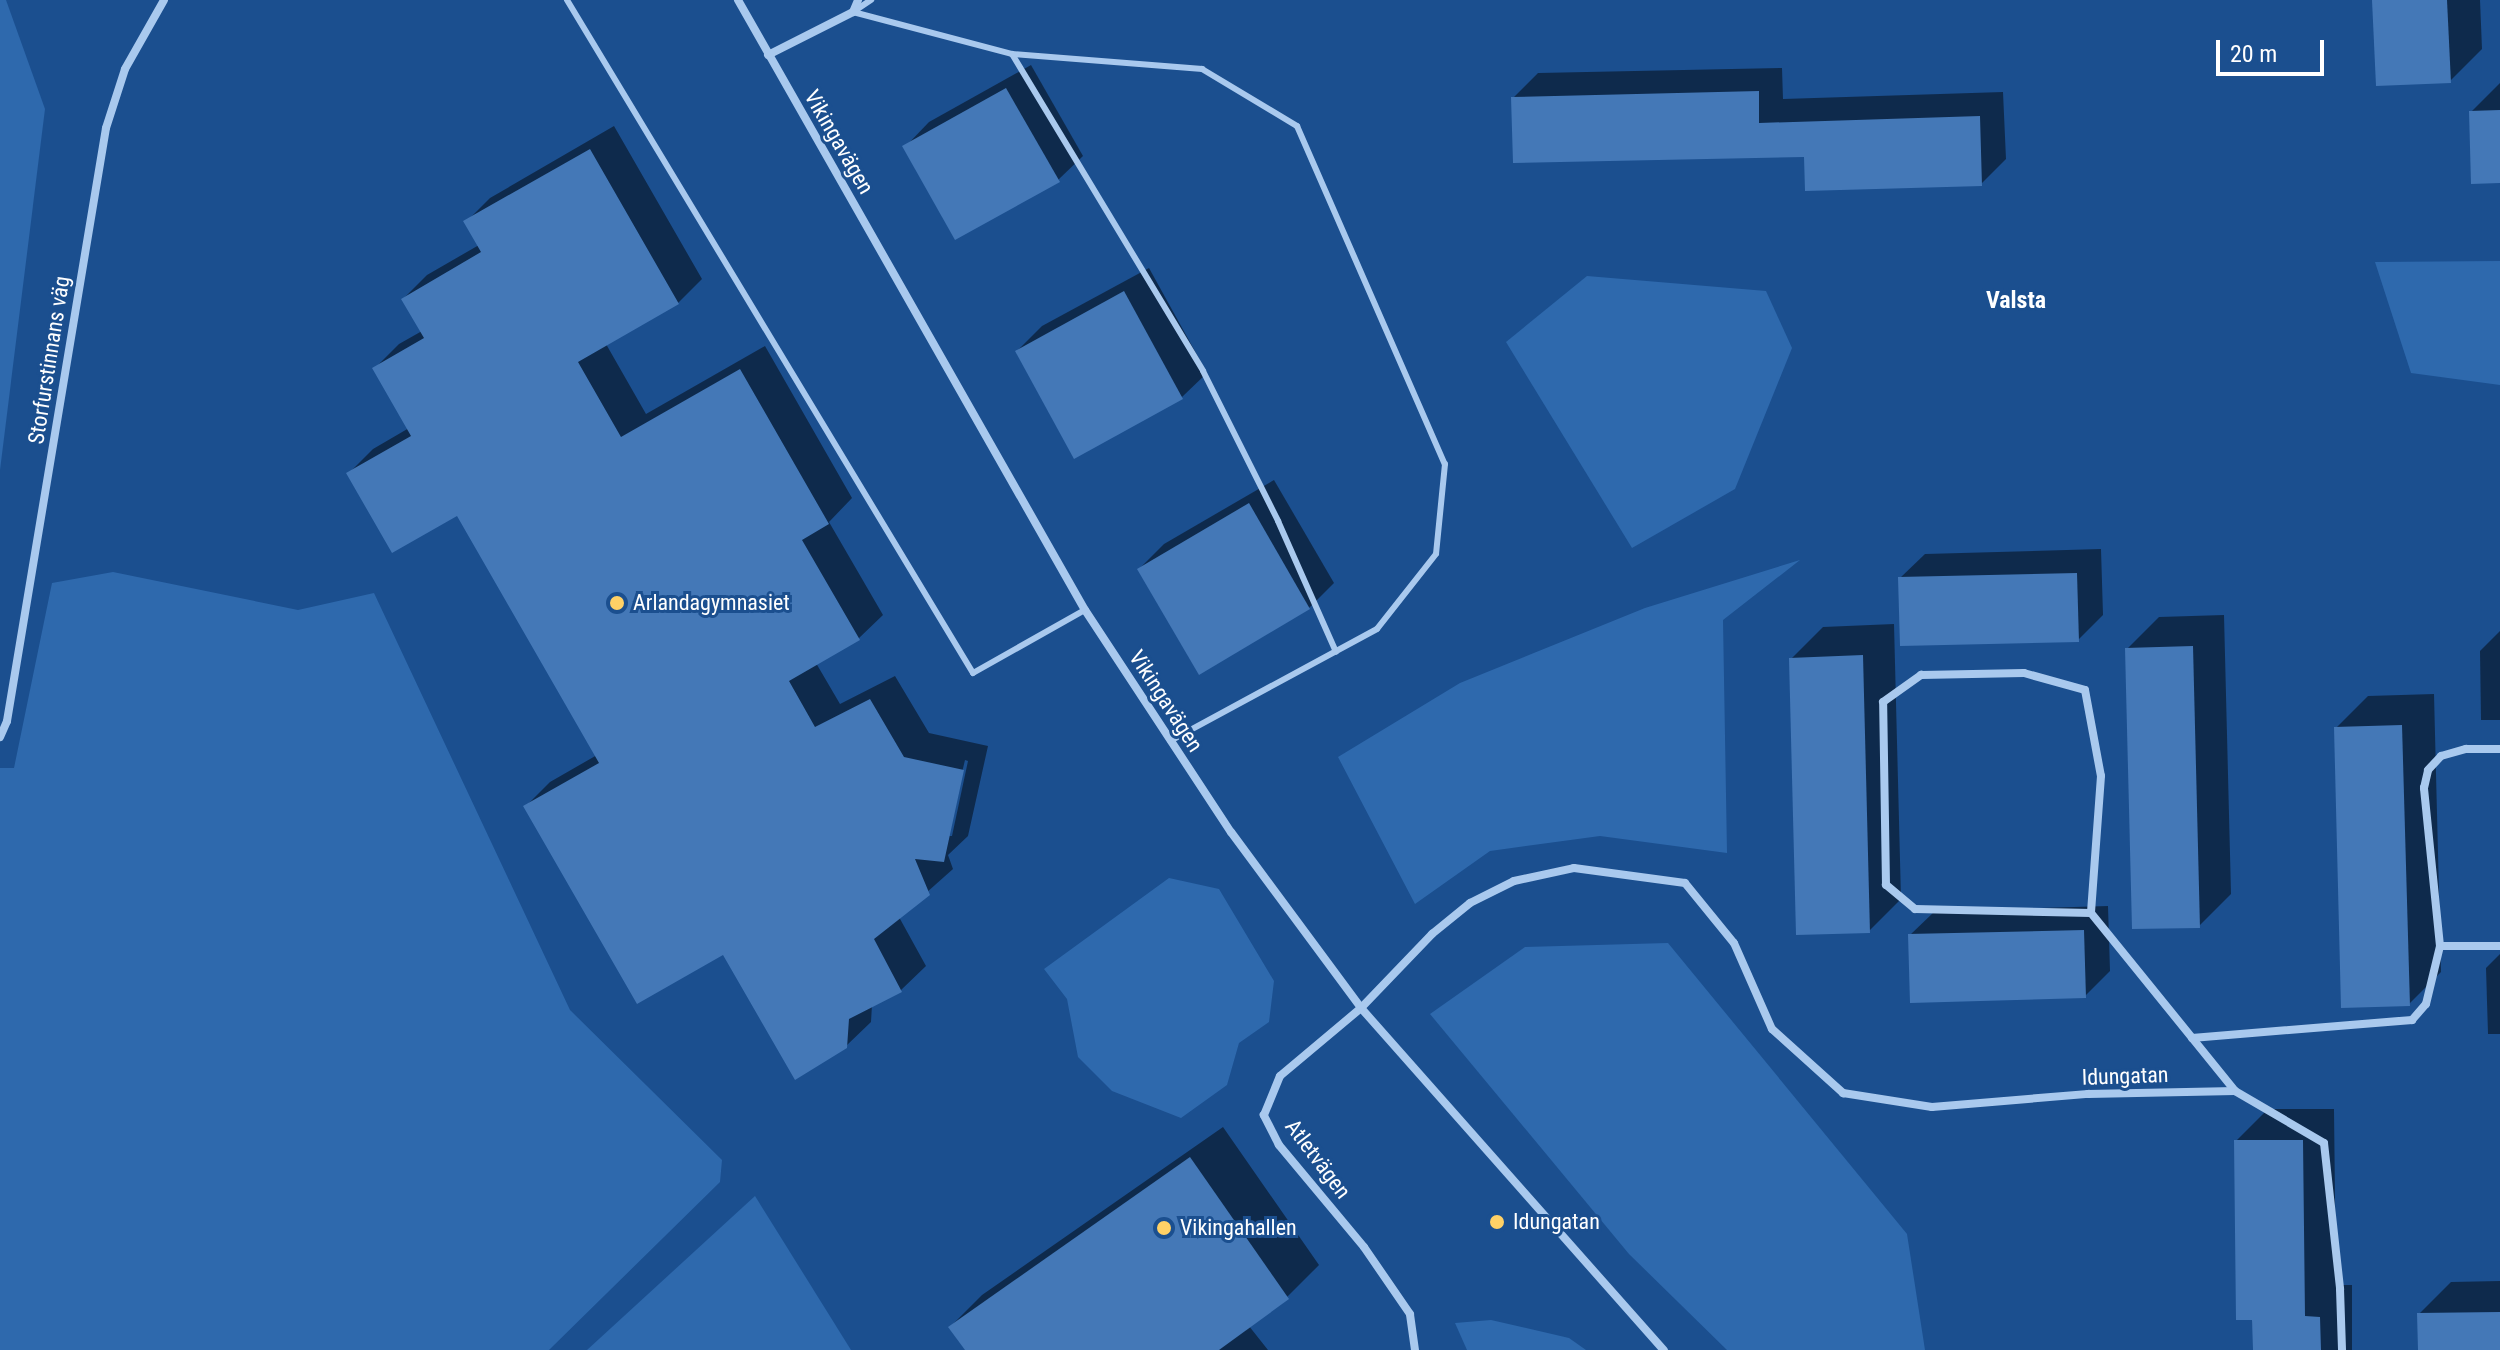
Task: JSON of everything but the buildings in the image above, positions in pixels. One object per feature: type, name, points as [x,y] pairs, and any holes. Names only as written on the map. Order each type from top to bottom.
[{"type":"street","name":"Storfurstinnans väg","points":[[0,737],[7,721],[106,128],[125,69],[164,0]]},
{"type":"street","name":"Vikingavägen","points":[[738,0],[1085,610],[1231,832],[1361,1008],[1664,1350]]},
{"type":"street","points":[[768,55],[853,12],[858,0]]},
{"type":"street","points":[[2091,913],[1915,909],[1886,885],[1883,702],[1921,675],[2024,673],[2085,690],[2101,776],[2091,913],[2235,1091],[2324,1143],[2340,1289],[2342,1350]]},
{"type":"street","points":[[2192,1038],[2412,1020],[2426,1004],[2440,946],[2424,788],[2428,770],[2441,756],[2466,749],[2500,749]]},
{"type":"street","name":"Idungatan","points":[[1361,1008],[1420,945],[1470,903],[1514,881],[1574,868],[1685,883],[1734,943],[1772,1029],[1843,1093],[1932,1107],[2088,1094],[2235,1091]]},
{"type":"street","points":[[2440,946],[2500,946]]},
{"type":"street","name":"Atletvägen","points":[[1361,1008],[1280,1076],[1264,1115],[1279,1145],[1364,1247],[1410,1314],[1415,1350]]},
{"type":"lane","points":[[567,0],[973,673],[1085,610]]},
{"type":"lane","points":[[853,12],[871,0]]},
{"type":"lane","points":[[853,12],[1012,54],[1202,69],[1297,126],[1445,464],[1436,554],[1377,629],[1170,741]]},
{"type":"lane","points":[[1012,54],[1203,371],[1278,521],[1336,652]]},
{"type":"shaded area","points":[[0,0],[6,0],[45,109],[0,470]]},
{"type":"shaded area","points":[[2500,261],[2500,385],[2411,373],[2375,262]]},
{"type":"shaded area","points":[[1587,276],[1766,291],[1792,348],[1735,489],[1632,548],[1506,342]]},
{"type":"shaded area","points":[[1800,560],[1723,620],[1727,853],[1600,836],[1490,851],[1415,904],[1338,757],[1460,683],[1645,608]]},
{"type":"shaded area","points":[[113,572],[298,610],[374,593],[570,1010],[722,1160],[720,1182],[549,1350],[0,1350],[0,768],[14,768],[52,583]]},
{"type":"shaded area","points":[[1169,878],[1219,889],[1274,981],[1269,1022],[1239,1043],[1227,1085],[1181,1118],[1112,1091],[1078,1057],[1067,999],[1044,969]]},
{"type":"shaded area","points":[[1668,943],[1907,1234],[1925,1350],[1727,1350],[1629,1254],[1430,1014],[1525,947]]},
{"type":"shaded area","points":[[755,1196],[851,1350],[587,1350]]},
{"type":"shaded area","points":[[1491,1320],[1569,1338],[1586,1350],[1467,1350],[1455,1323]]},
{"type":"place","name":"Arlandagymnasiet","points":[[617,603]]},
{"type":"place","name":"Idungatan","points":[[1497,1222]]},
{"type":"place","name":"Vikingahallen","points":[[1164,1228]]},
{"type":"district","name":"Valsta","points":[[2016,301]]}]
